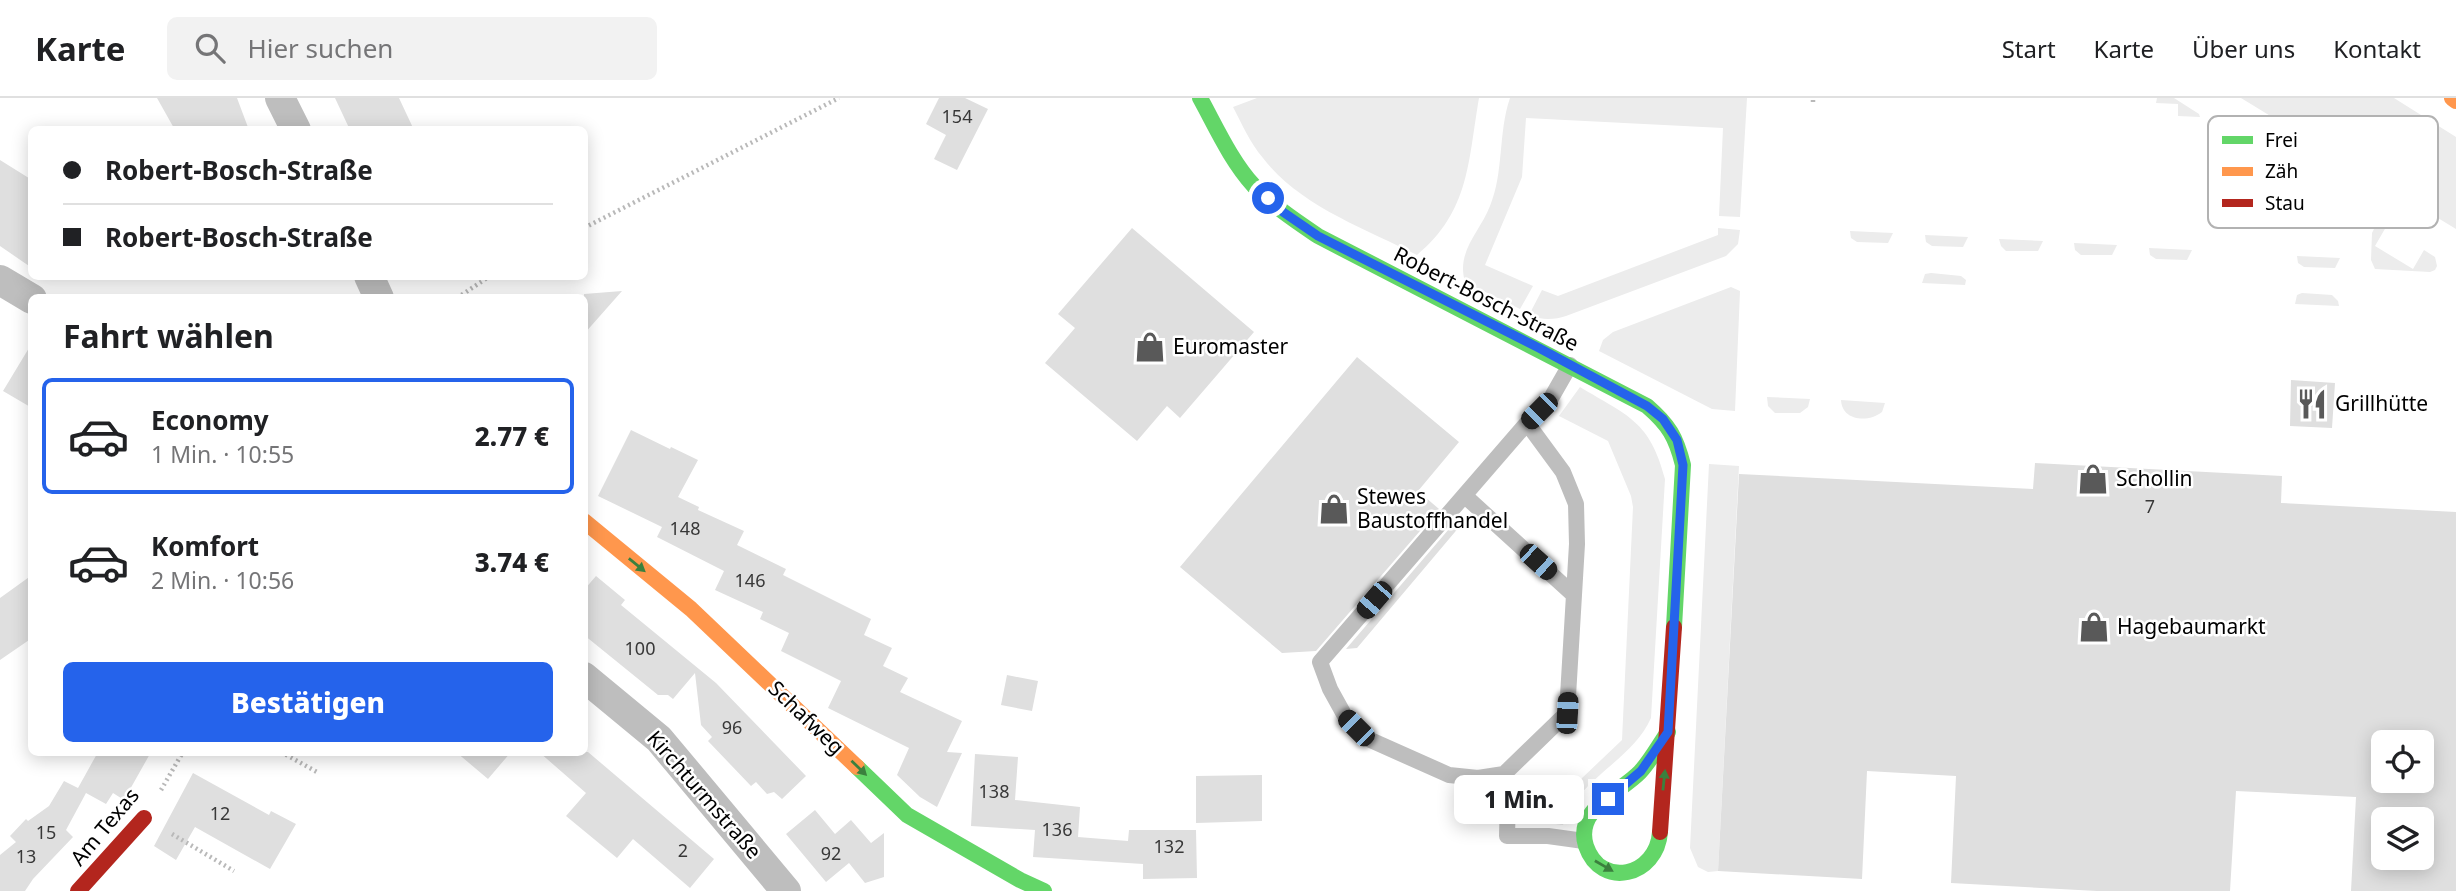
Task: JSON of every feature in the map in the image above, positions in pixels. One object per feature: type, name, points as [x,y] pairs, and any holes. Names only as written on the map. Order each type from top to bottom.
[{"type":"street","points":[[280,98],[294,126]]},
{"type":"street","name":"Robert-Bosch-Straße","points":[[1200,98],[1229,152],[1253,184],[1283,212],[1318,236],[1647,406],[1663,419],[1677,440],[1683,465],[1659,845],[1651,859],[1638,870],[1621,873],[1604,869],[1591,857],[1584,841]]},
{"type":"street","points":[[0,280],[28,297]]},
{"type":"street","name":"Schafweg","points":[[588,524],[691,609],[908,815],[1020,880],[1044,891]]},
{"type":"street","name":"Kirchturmstraße","points":[[588,680],[659,739],[786,891]]},
{"type":"street","points":[[1584,841],[1586,824],[1595,809],[1641,771],[1668,732]]},
{"type":"street","name":"Am Texas","points":[[78,891],[144,818]]},
{"type":"lane","points":[[1527,423],[1563,472],[1576,504],[1567,713],[1504,774],[1478,778],[1449,775],[1366,738],[1346,718],[1330,689],[1320,662],[1527,423],[1550,400],[1570,365]]},
{"type":"lane","points":[[1465,496],[1574,595]]},
{"type":"lane","points":[[1504,774],[1508,797],[1507,836],[1548,835],[1584,841]]},
{"type":"path","points":[[588,226],[839,98]]},
{"type":"path","points":[[463,294],[484,280]]},
{"type":"path","name":"Am Texas","points":[[144,818],[181,756]]},
{"type":"path","points":[[288,756],[317,772]]},
{"type":"path","points":[[144,818],[234,871]]},
{"type":"shaded area","points":[[1257,98],[1479,98],[1464,184],[1448,221],[1417,255],[1314,203],[1278,175],[1246,133],[1233,107]]},
{"type":"shaded area","points":[[1510,98],[1747,98],[1740,217],[1719,216],[1723,128],[1526,118],[1522,177],[1485,265],[1533,286],[1520,309],[1465,282],[1463,271],[1466,251],[1486,215],[1494,193]]},
{"type":"shaded area","points":[[2157,98],[2174,98],[2200,117],[2178,116],[2178,104],[2156,103]]},
{"type":"shaded area","points":[[2241,98],[2394,98],[2423,116],[2271,116]]},
{"type":"shaded area","points":[[2438,126],[2456,137],[2456,229],[2438,218]]},
{"type":"shaded area","points":[[1718,228],[1740,230],[1738,244],[1726,256],[1566,316],[1548,319],[1529,315],[1542,290],[1558,296],[1718,235]]},
{"type":"shaded area","points":[[2385,228],[2375,246],[2413,269],[2424,250],[2435,257],[2435,270],[2375,269],[2371,260],[2374,229]]},
{"type":"shaded area","points":[[1850,231],[1893,233],[1888,243],[1857,242],[1851,238]]},
{"type":"shaded area","points":[[1925,235],[1968,237],[1963,247],[1932,246],[1926,242]]},
{"type":"shaded area","points":[[1999,239],[2043,241],[2038,251],[2006,251]]},
{"type":"shaded area","points":[[2074,243],[2117,245],[2112,255],[2081,255],[2075,250]]},
{"type":"shaded area","points":[[2149,248],[2192,250],[2187,260],[2156,259],[2150,255]]},
{"type":"shaded area","points":[[2297,256],[2340,258],[2335,268],[2304,267],[2298,263]]},
{"type":"shaded area","points":[[1925,274],[1961,276],[1966,280],[1965,285],[1922,283]]},
{"type":"shaded area","points":[[1731,287],[1740,291],[1735,411],[1712,409],[1599,351],[1603,340],[1613,332]]},
{"type":"shaded area","points":[[2297,295],[2332,295],[2339,306],[2295,304]]},
{"type":"shaded area","points":[[1580,387],[1635,422],[1652,444],[1665,479],[1651,718],[1631,746],[1580,794],[1563,825],[1548,823],[1560,799],[1622,740],[1633,507],[1608,441],[1559,416]]},
{"type":"shaded area","points":[[1767,397],[1810,399],[1808,407],[1800,413],[1775,413],[1768,406]]},
{"type":"shaded area","points":[[1841,400],[1885,403],[1882,412],[1863,419],[1846,412]]},
{"type":"shaded area","points":[[1709,464],[1739,466],[1718,871],[1708,872],[1698,867],[1690,848]]},
{"type":"building","points":[[157,98],[237,98],[248,126],[173,126]]},
{"type":"building","points":[[335,98],[399,98],[412,126],[348,126]]},
{"type":"building","points":[[939,98],[965,98],[988,109],[957,170],[934,159],[946,135],[926,124]]},
{"type":"building","points":[[0,160],[28,178],[28,265],[0,246]]},
{"type":"building","name":"Euromaster","points":[[1132,228],[1254,332],[1180,418],[1167,406],[1137,441],[1045,363],[1075,328],[1058,314]]},
{"type":"building","points":[[622,291],[588,329],[588,294],[584,294]]},
{"type":"building","points":[[28,350],[28,406],[3,391]]},
{"type":"building","name":"Stewes Baustoffhandel","points":[[1357,357],[1459,442],[1418,491],[1439,509],[1316,651],[1282,653],[1180,567]]},
{"type":"building","name":"Grillhütte","points":[[2291,380],[2335,383],[2332,428],[2290,426]]},
{"type":"building","points":[[631,430],[698,460],[678,497],[699,507],[698,510],[744,531],[737,545],[786,569],[783,575],[871,619],[864,635],[892,648],[883,666],[908,678],[900,692],[962,721],[947,752],[962,753],[937,807],[920,797],[897,775],[909,748],[828,708],[841,681],[781,651],[789,633],[760,619],[763,612],[715,590],[724,571],[657,537],[662,527],[598,496]]},
{"type":"building","name":"Hagebaumarkt","points":[[2035,463],[2282,476],[2281,503],[2456,512],[2456,891],[2351,891],[2356,797],[2236,791],[2230,891],[2097,891],[1951,883],[1956,776],[1867,771],[1862,879],[1718,871],[1739,474],[2033,489]]},
{"type":"building","points":[[1455,522],[1460,526],[1357,648],[1346,649]]},
{"type":"building","points":[[596,576],[625,600],[621,605],[716,683],[806,776],[782,799],[774,792],[767,794],[756,782],[751,786],[708,741],[712,737],[701,725],[695,673],[673,699],[668,695],[658,695],[588,638],[588,585]]},
{"type":"building","points":[[28,578],[28,641],[0,660],[0,598]]},
{"type":"building","points":[[1007,675],[1038,681],[1032,711],[1001,705]]},
{"type":"building","points":[[588,752],[714,859],[690,888],[633,839],[617,858],[566,816],[586,793],[544,756],[588,756]]},
{"type":"building","points":[[975,754],[1018,757],[1015,800],[1080,807],[1078,837],[1128,841],[1129,830],[1196,830],[1197,878],[1143,879],[1143,864],[1033,857],[1035,830],[971,826]]},
{"type":"building","points":[[96,756],[149,756],[124,800],[113,793],[106,804],[86,793],[66,830],[73,837],[25,891],[0,891],[0,855],[16,842],[10,836],[26,819],[28,821],[49,806],[64,781],[78,788]]},
{"type":"building","points":[[461,756],[508,756],[488,779]]},
{"type":"building","points":[[193,773],[269,815],[271,811],[296,824],[270,869],[195,827],[176,860],[154,846]]},
{"type":"building","points":[[1262,775],[1262,821],[1196,823],[1196,776]]},
{"type":"building","points":[[815,810],[835,834],[851,820],[871,843],[884,833],[884,877],[865,883],[849,863],[826,882],[786,834]]},
{"type":"traffic: fast","points":[[1200,98],[1238,166],[1254,186],[1301,225],[1647,406],[1661,419],[1671,432],[1683,465],[1674,627]]},
{"type":"traffic: fast","points":[[1660,832],[1657,847],[1649,859],[1628,872],[1615,873],[1603,869],[1593,860],[1586,846],[1584,833],[1593,812],[1640,772],[1668,732]]},
{"type":"traffic: fast","points":[[857,767],[907,815],[1044,891]]},
{"type":"traffic: slow","points":[[2452,98],[2456,101]]},
{"type":"traffic: slow","points":[[588,524],[691,609],[857,767]]},
{"type":"traffic: jam","points":[[1660,832],[1674,627]]},
{"type":"traffic: jam","points":[[78,891],[144,818]]},
{"type":"place","name":"Euromaster","points":[[1150,347]]},
{"type":"place","name":"Grillhütte","points":[[2312,404]]},
{"type":"place","name":"Schollin","points":[[2093,479]]},
{"type":"place","name":"Stewes Baustoffhandel","points":[[1334,509]]},
{"type":"place","name":"Hagebaumarkt","points":[[2094,627]]},
{"type":"route","points":[[1268,198],[1318,236],[1647,406],[1663,419],[1677,440],[1683,465],[1668,732],[1641,771],[1608,799]]}]
